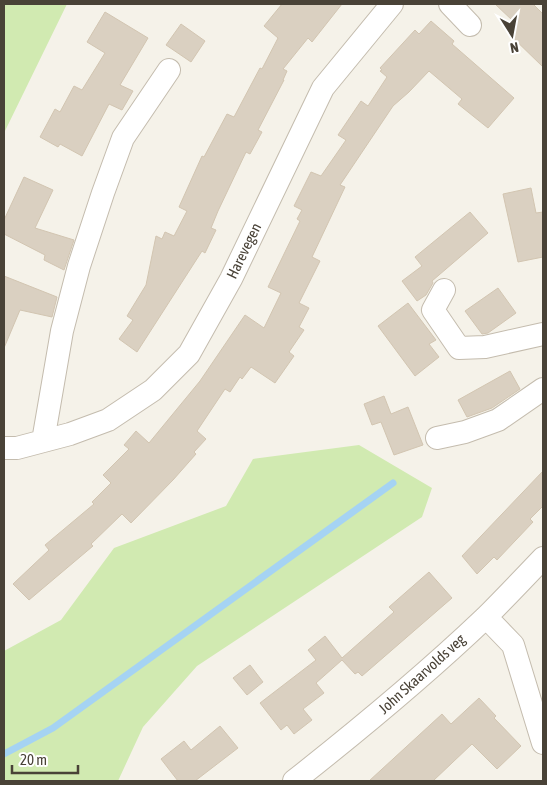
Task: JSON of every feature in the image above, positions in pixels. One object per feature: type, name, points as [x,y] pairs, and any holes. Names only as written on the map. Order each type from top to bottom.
[{"type":"street","name":"Harevegen","points":[[4,448],[17,448],[70,434],[108,420],[154,390],[189,354],[231,279],[324,88],[392,4]]},
{"type":"street","points":[[450,4],[470,25]]},
{"type":"street","points":[[43,440],[62,331],[79,266],[103,193],[123,138],[169,70]]},
{"type":"street","points":[[444,290],[433,310],[459,348],[485,346],[543,334]]},
{"type":"street","points":[[436,438],[465,432],[498,420],[543,389]]},
{"type":"street","name":"John Skaarvolds veg","points":[[294,781],[369,721],[429,669],[486,617],[543,558]]},
{"type":"street","points":[[486,617],[513,645],[543,743]]},
{"type":"green space","points":[[4,4],[67,4],[4,133]]},
{"type":"green space","points":[[359,445],[432,488],[422,517],[197,666],[143,727],[118,781],[4,781],[4,651],[61,620],[114,548],[226,506],[253,459]]},
{"type":"building","points":[[282,4],[342,4],[312,42],[308,38],[283,69],[287,71],[284,80],[258,130],[262,132],[250,154],[246,152],[218,211],[211,228],[216,230],[205,253],[202,251],[137,352],[119,339],[133,320],[127,316],[146,285],[156,236],[162,239],[165,232],[174,236],[187,211],[179,207],[202,156],[204,157],[227,114],[234,117],[278,38],[264,26]]},
{"type":"building","points":[[495,4],[533,4],[543,14],[543,67],[505,30],[513,21]]},
{"type":"building","points":[[105,12],[148,38],[120,85],[133,91],[122,110],[109,104],[82,156],[60,144],[58,147],[40,137],[55,109],[60,112],[74,86],[82,90],[105,53],[87,42]]},
{"type":"building","points":[[431,21],[454,41],[452,44],[514,98],[488,128],[458,104],[462,99],[429,71],[393,106],[340,185],[345,187],[312,257],[320,261],[299,303],[309,308],[299,327],[304,330],[289,352],[294,356],[275,383],[251,367],[242,379],[240,377],[230,392],[225,389],[197,431],[206,439],[194,452],[196,454],[173,480],[131,523],[122,514],[91,544],[93,546],[29,600],[13,584],[49,550],[45,545],[94,504],[92,502],[111,483],[103,475],[129,449],[124,445],[136,431],[149,443],[200,381],[245,315],[264,328],[281,293],[268,287],[300,221],[297,219],[302,210],[294,206],[311,172],[321,176],[346,140],[338,135],[361,101],[368,106],[387,77],[380,71],[382,70],[380,68],[415,30],[419,34]]},
{"type":"building","points":[[181,24],[205,41],[191,62],[166,45]]},
{"type":"building","points":[[24,177],[53,190],[35,228],[74,240],[64,270],[44,260],[45,255],[4,234],[4,220]]},
{"type":"building","points":[[531,188],[536,213],[543,212],[543,257],[518,262],[503,194]]},
{"type":"building","points":[[470,212],[488,233],[432,281],[433,283],[426,295],[417,301],[402,281],[422,266],[415,257]]},
{"type":"building","points":[[4,276],[57,297],[52,317],[20,310],[4,348]]},
{"type":"building","points":[[498,288],[516,313],[488,333],[482,334],[465,311]]},
{"type":"building","points":[[408,303],[436,340],[429,344],[439,357],[415,376],[378,326]]},
{"type":"building","points":[[510,371],[520,389],[492,408],[467,417],[458,400]]},
{"type":"building","points":[[384,396],[391,414],[408,407],[423,445],[394,455],[381,422],[372,425],[364,404]]},
{"type":"building","points":[[543,471],[543,506],[530,519],[533,522],[497,560],[494,557],[477,574],[462,556]]},
{"type":"building","points":[[429,572],[452,598],[362,676],[358,672],[355,674],[342,660],[316,683],[324,693],[303,709],[312,720],[294,734],[287,725],[281,730],[260,703],[316,660],[308,650],[325,636],[342,658],[394,612],[389,607]]},
{"type":"building","points":[[250,665],[263,682],[247,695],[233,678]]},
{"type":"building","points":[[479,698],[496,716],[494,718],[521,746],[497,769],[472,744],[433,781],[369,781],[442,714],[451,724]]},
{"type":"building","points":[[220,726],[238,748],[195,781],[178,781],[161,759],[184,741],[191,750]]},
{"type":"waterway","points":[[4,754],[53,728],[393,483]]}]
